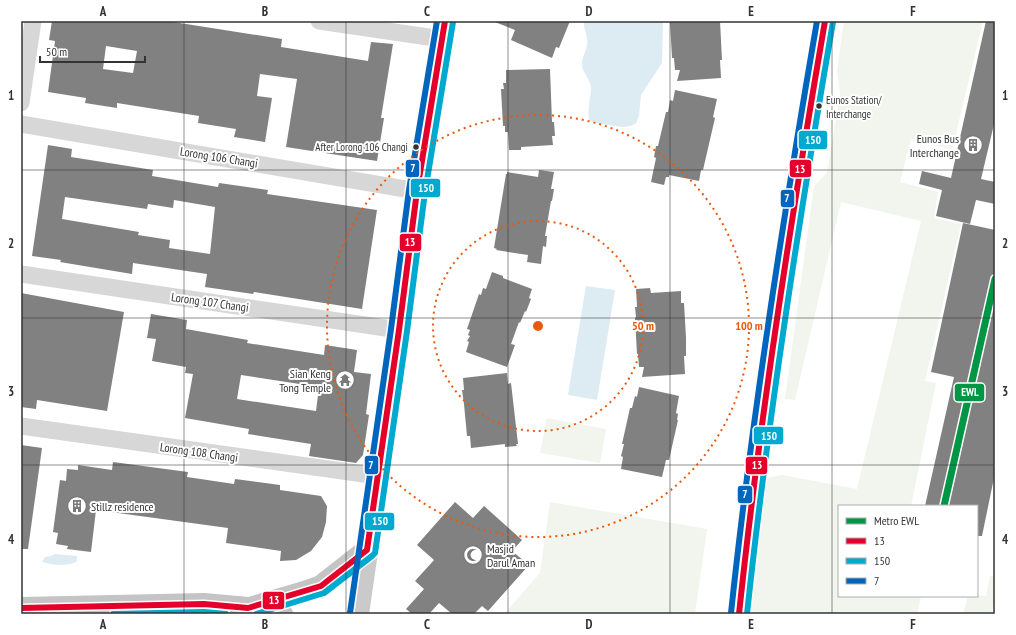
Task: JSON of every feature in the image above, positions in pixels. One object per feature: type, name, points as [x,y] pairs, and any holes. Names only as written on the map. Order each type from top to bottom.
[{"type":"highway","points":[[248,608],[321,586],[367,550]]},
{"type":"highway","points":[[21,608],[166,609],[204,604],[248,608],[282,614]]},
{"type":"main road","points":[[739,614],[752,500],[780,295],[796,186],[825,21]]},
{"type":"main road","points":[[358,614],[399,330],[417,191],[444,30]]},
{"type":"street","points":[[21,103],[33,21]]},
{"type":"street","points":[[320,21],[444,30]]},
{"type":"street","name":"Lorong 106 Changi","points":[[21,124],[417,191]]},
{"type":"street","name":"Lorong 107 Changi","points":[[21,274],[399,330]]},
{"type":"street","name":"Lorong 108 Changi","points":[[21,426],[378,476]]},
{"type":"shaded area","points":[[584,21],[663,21],[662,63],[641,95],[639,116],[636,123],[631,126],[622,127],[589,121],[588,112],[591,87],[582,67],[587,42]]},
{"type":"shaded area","points":[[844,21],[983,21],[952,150],[911,139],[900,182],[938,192],[934,218],[961,224],[925,381],[936,383],[911,505],[838,505],[838,597],[921,597],[917,614],[749,614],[748,601],[766,478],[782,475],[857,489],[921,221],[841,202],[795,400],[785,399],[814,186],[827,173],[840,94],[837,70]]},
{"type":"shaded area","points":[[586,286],[615,290],[597,400],[568,395]]},
{"type":"shaded area","points":[[547,418],[606,429],[600,463],[540,453]]},
{"type":"shaded area","points":[[550,502],[707,529],[695,614],[504,614],[540,573]]},
{"type":"shaded area","points":[[55,554],[77,556],[77,561],[65,565],[55,565],[42,562],[45,557]]},
{"type":"shaded area","points":[[990,576],[995,577],[995,598],[991,614],[963,614],[968,597],[978,597],[978,595],[986,596]]},
{"type":"building","points":[[52,21],[167,21],[282,39],[281,47],[368,61],[371,42],[393,44],[381,118],[384,118],[377,161],[286,147],[297,79],[260,74],[257,96],[272,98],[265,142],[234,137],[236,129],[198,123],[199,116],[117,103],[117,108],[85,103],[86,98],[48,92],[55,41],[49,40]],"holes":[[[106,46],[137,51],[133,73],[103,69]]]},
{"type":"building","points":[[570,21],[559,48],[556,47],[552,58],[511,40],[515,30],[495,22]]},
{"type":"building","points":[[720,21],[722,60],[720,60],[721,78],[677,81],[680,70],[675,70],[674,58],[672,58],[670,22]]},
{"type":"building","name":"Eunos Bus Interchange","points":[[986,21],[995,21],[995,120],[981,179],[995,182],[995,204],[976,200],[970,224],[936,216],[942,190],[919,184],[922,171],[951,178]]},
{"type":"building","points":[[550,69],[552,122],[554,122],[555,136],[552,136],[553,145],[521,147],[521,150],[509,150],[508,132],[505,132],[505,126],[503,126],[501,89],[504,89],[503,83],[506,83],[506,70]]},
{"type":"building","points":[[675,90],[717,99],[713,117],[715,118],[699,181],[669,175],[669,177],[666,177],[664,185],[651,182],[656,158],[654,157],[656,146],[658,146],[666,112],[668,112],[670,100],[673,101]]},
{"type":"building","points":[[48,145],[72,149],[71,157],[153,170],[152,176],[218,187],[219,183],[268,190],[267,194],[377,210],[362,309],[254,292],[253,294],[205,287],[207,274],[133,263],[132,274],[60,262],[61,260],[32,256]],"holes":[[[65,197],[147,209],[148,204],[173,208],[174,200],[215,207],[210,254],[169,248],[170,240],[138,235],[139,232],[62,219]]]},
{"type":"building","points":[[539,170],[554,172],[551,189],[554,189],[545,236],[547,236],[546,247],[543,246],[541,264],[527,262],[528,255],[496,250],[497,249],[494,248],[507,172],[538,177]]},
{"type":"building","points":[[963,223],[995,230],[995,473],[982,536],[978,536],[978,505],[925,505],[954,377],[931,372]]},
{"type":"building","points":[[492,272],[503,276],[503,278],[532,289],[529,298],[531,299],[526,312],[525,311],[520,323],[519,322],[511,344],[515,345],[507,367],[466,352],[469,342],[467,341],[470,336],[468,335],[470,330],[467,329],[479,294],[481,295],[483,288],[486,289]]},
{"type":"building","points":[[650,288],[651,293],[681,291],[681,303],[684,303],[686,338],[686,356],[684,356],[685,374],[642,377],[644,367],[639,367],[637,354],[635,318],[635,307],[637,307],[636,289]]},
{"type":"building","points":[[21,293],[124,312],[107,411],[37,400],[36,409],[21,407]]},
{"type":"building","points":[[151,314],[187,320],[186,329],[248,340],[247,343],[324,355],[325,345],[357,350],[354,372],[371,374],[366,414],[369,415],[363,455],[356,463],[309,456],[311,444],[248,434],[249,429],[185,418],[193,374],[185,373],[186,367],[152,361],[156,339],[147,338]],"holes":[[[241,375],[319,387],[316,411],[237,399]]]},
{"type":"building","points":[[507,373],[508,384],[511,383],[518,444],[516,444],[517,446],[505,447],[505,444],[471,448],[470,436],[467,436],[462,390],[464,390],[463,378]]},
{"type":"building","points":[[639,387],[679,396],[676,413],[678,414],[678,420],[669,460],[666,460],[662,477],[621,469],[623,457],[621,456],[624,444],[622,444],[630,408],[632,408],[635,396],[637,397]]},
{"type":"building","points":[[21,445],[42,448],[28,549],[21,549]]},
{"type":"building","points":[[113,462],[188,472],[187,477],[234,484],[235,479],[280,485],[280,490],[321,496],[327,506],[326,522],[322,537],[311,551],[296,560],[280,561],[281,551],[226,543],[228,528],[96,510],[91,552],[67,549],[68,546],[56,544],[58,533],[53,532],[60,480],[66,481],[67,469],[78,470],[78,465],[112,470]]},
{"type":"building","name":"Masjid Darul Aman","points":[[455,502],[473,518],[484,506],[522,540],[512,551],[529,565],[488,611],[482,606],[474,614],[452,614],[439,603],[429,614],[412,614],[406,609],[424,589],[415,581],[434,560],[417,545]]},
{"type":"metro line","name":"EWL","points":[[944,505],[995,279]]},
{"type":"transit line","name":"7","points":[[350,613],[391,329],[409,190],[437,21]]},
{"type":"transit line","name":"13","points":[[21,608],[204,604],[248,608],[321,586],[367,550],[399,330],[417,191],[445,21]]},
{"type":"transit line","name":"7","points":[[731,613],[758,391],[792,169],[817,21]]},
{"type":"transit line","name":"13","points":[[739,614],[766,391],[800,169],[825,21]]},
{"type":"transit line","name":"150","points":[[256,614],[324,593],[375,553],[407,331],[425,192],[453,22]]},
{"type":"transit line","name":"150","points":[[747,614],[774,392],[808,170],[833,22]]},
{"type":"transit line","name":"150","points":[[113,614],[204,612],[226,614]]},
{"type":"place","name":"Eunos Station/ Interchange","points":[[819,106]]},
{"type":"place","name":"Eunos Bus Interchange","points":[[973,145]]},
{"type":"place","name":"After Lorong 106 Changi","points":[[416,147]]},
{"type":"place","name":"Sian Keng Tong Temple","points":[[345,380]]},
{"type":"place","name":"Stillz residence","points":[[77,506]]},
{"type":"place","name":"Masjid Darul Aman","points":[[473,555]]}]
